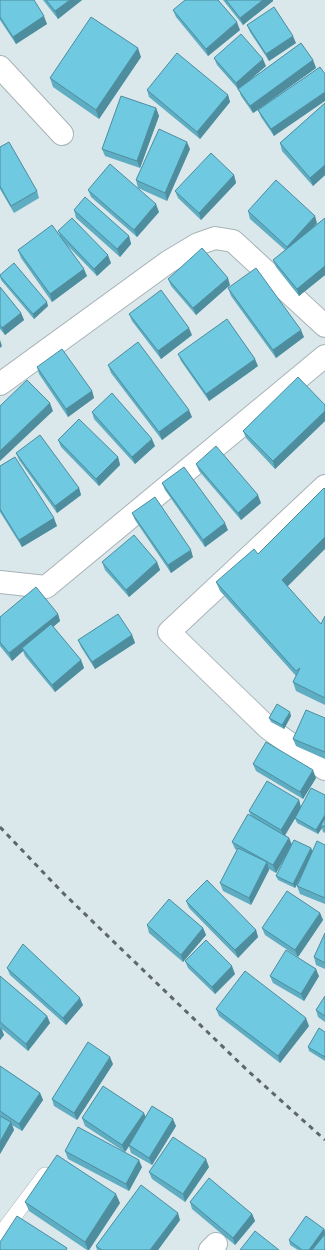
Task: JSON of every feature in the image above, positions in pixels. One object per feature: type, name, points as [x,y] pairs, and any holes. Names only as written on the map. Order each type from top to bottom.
[{"type":"street","points":[[0,67],[62,134]]},
{"type":"street","points":[[0,384],[168,262],[198,244],[215,238],[233,241],[325,326]]},
{"type":"street","points":[[0,582],[46,587],[325,356]]},
{"type":"street","points":[[325,486],[169,632],[268,728],[325,769]]},
{"type":"lane","points":[[0,1235],[49,1169]]},
{"type":"building","points":[[0,0],[34,0],[44,16],[13,37],[0,17]]},
{"type":"building","points":[[46,0],[70,0],[55,11]]},
{"type":"building","points":[[185,0],[218,0],[237,22],[206,49],[173,10]]},
{"type":"building","points":[[226,0],[263,0],[240,18]]},
{"type":"building","points":[[274,7],[293,36],[266,54],[247,25]]},
{"type":"building","points":[[91,17],[138,48],[96,110],[50,78]]},
{"type":"building","points":[[241,34],[263,59],[236,83],[214,58]]},
{"type":"building","points":[[301,43],[313,60],[250,106],[238,89]]},
{"type":"building","points":[[177,53],[228,95],[197,132],[147,90]]},
{"type":"building","points":[[320,67],[325,74],[325,92],[271,129],[258,110]]},
{"type":"building","points":[[121,96],[156,108],[137,161],[102,149]]},
{"type":"building","points":[[325,103],[325,165],[310,178],[280,143]]},
{"type":"building","points":[[159,129],[187,142],[165,193],[136,180]]},
{"type":"building","points":[[9,142],[37,191],[11,206],[0,186],[0,147]]},
{"type":"building","points":[[211,153],[234,175],[199,213],[175,191]]},
{"type":"building","points":[[110,164],[156,204],[134,230],[88,190]]},
{"type":"building","points":[[276,180],[315,216],[287,247],[248,211]]},
{"type":"building","points":[[85,197],[129,236],[117,249],[74,210]]},
{"type":"building","points":[[72,218],[108,255],[94,269],[58,231]]},
{"type":"building","points":[[325,218],[325,266],[297,289],[273,260]]},
{"type":"building","points":[[52,225],[84,269],[50,294],[18,250]]},
{"type":"building","points":[[202,248],[228,278],[193,308],[168,279]]},
{"type":"building","points":[[14,263],[47,302],[33,314],[0,276]]},
{"type":"building","points":[[256,268],[301,330],[273,350],[228,288]]},
{"type":"building","points":[[0,287],[21,313],[2,328],[0,325]]},
{"type":"building","points":[[161,290],[189,328],[158,351],[129,314]]},
{"type":"building","points":[[227,319],[255,359],[206,394],[178,354]]},
{"type":"building","points":[[138,342],[189,410],[159,432],[108,365]]},
{"type":"building","points":[[62,349],[92,391],[66,409],[37,367]]},
{"type":"building","points":[[298,377],[325,405],[325,411],[273,461],[243,431]]},
{"type":"building","points":[[27,380],[50,403],[0,451],[0,406]]},
{"type":"building","points":[[112,393],[152,439],[132,457],[92,412]]},
{"type":"building","points":[[79,419],[118,457],[96,479],[58,440]]},
{"type":"building","points":[[40,435],[79,488],[55,506],[16,453]]},
{"type":"building","points":[[216,446],[258,495],[238,513],[196,464]]},
{"type":"building","points":[[15,457],[54,518],[19,540],[0,509],[0,466]]},
{"type":"building","points":[[184,467],[225,523],[203,540],[162,483]]},
{"type":"building","points":[[324,488],[325,537],[282,580],[321,624],[325,616],[325,698],[293,682],[300,668],[296,671],[216,582],[254,549],[258,554]]},
{"type":"building","points":[[155,497],[191,550],[168,565],[132,513]]},
{"type":"building","points":[[134,535],[157,562],[126,590],[102,562]]},
{"type":"building","points":[[36,587],[58,614],[9,653],[0,642],[0,617]]},
{"type":"building","points":[[118,614],[132,635],[92,662],[78,640]]},
{"type":"building","points":[[51,624],[81,660],[52,685],[22,648]]},
{"type":"building","points":[[277,704],[290,712],[282,725],[269,718]]},
{"type":"building","points":[[306,710],[325,718],[325,752],[293,739]]},
{"type":"building","points":[[266,742],[313,770],[300,792],[253,764]]},
{"type":"building","points":[[267,781],[299,800],[281,830],[249,811]]},
{"type":"building","points":[[311,788],[325,795],[325,815],[316,830],[295,818]]},
{"type":"building","points":[[248,814],[289,838],[273,865],[232,842]]},
{"type":"building","points":[[325,818],[325,827],[321,825]]},
{"type":"building","points":[[294,840],[311,848],[293,884],[276,876]]},
{"type":"building","points":[[317,841],[325,845],[325,898],[297,886]]},
{"type":"building","points":[[238,848],[267,862],[249,898],[220,883]]},
{"type":"building","points":[[207,880],[256,930],[235,950],[186,901]]},
{"type":"building","points":[[287,891],[320,913],[295,950],[262,928]]},
{"type":"building","points":[[169,899],[203,928],[181,955],[147,925]]},
{"type":"building","points":[[325,933],[325,963],[314,957]]},
{"type":"building","points":[[206,940],[232,966],[212,987],[185,961]]},
{"type":"building","points":[[23,944],[80,998],[63,1018],[7,968]]},
{"type":"building","points":[[286,950],[316,969],[301,994],[270,976]]},
{"type":"building","points":[[245,971],[306,1018],[278,1056],[216,1009]]},
{"type":"building","points":[[0,976],[47,1016],[26,1044],[0,1022]]},
{"type":"building","points":[[325,996],[325,1016],[316,1010]]},
{"type":"building","points":[[319,1028],[325,1032],[325,1057],[308,1047]]},
{"type":"building","points":[[88,1042],[110,1057],[74,1113],[52,1099]]},
{"type":"building","points":[[0,1066],[40,1093],[19,1124],[0,1111]]},
{"type":"building","points":[[103,1086],[144,1113],[122,1145],[82,1118]]},
{"type":"building","points":[[152,1106],[173,1119],[149,1158],[129,1145]]},
{"type":"building","points":[[0,1116],[11,1122],[0,1142]]},
{"type":"building","points":[[78,1127],[139,1160],[126,1184],[65,1151]]},
{"type":"building","points":[[173,1137],[206,1159],[183,1194],[149,1172]]},
{"type":"building","points":[[57,1155],[116,1194],[85,1242],[25,1202]]},
{"type":"building","points":[[209,1178],[252,1214],[233,1238],[190,1202]]},
{"type":"building","points":[[141,1185],[178,1213],[150,1250],[102,1250],[96,1246]]},
{"type":"building","points":[[17,1216],[67,1248],[66,1250],[0,1250],[0,1242]]},
{"type":"building","points":[[306,1216],[324,1229],[309,1250],[302,1250],[289,1240]]},
{"type":"building","points":[[255,1231],[279,1250],[240,1250]]},
{"type":"building","points":[[325,1234],[325,1250],[312,1250]]},
{"type":"railway","points":[[0,827],[61,891],[247,1070],[325,1140]]}]
